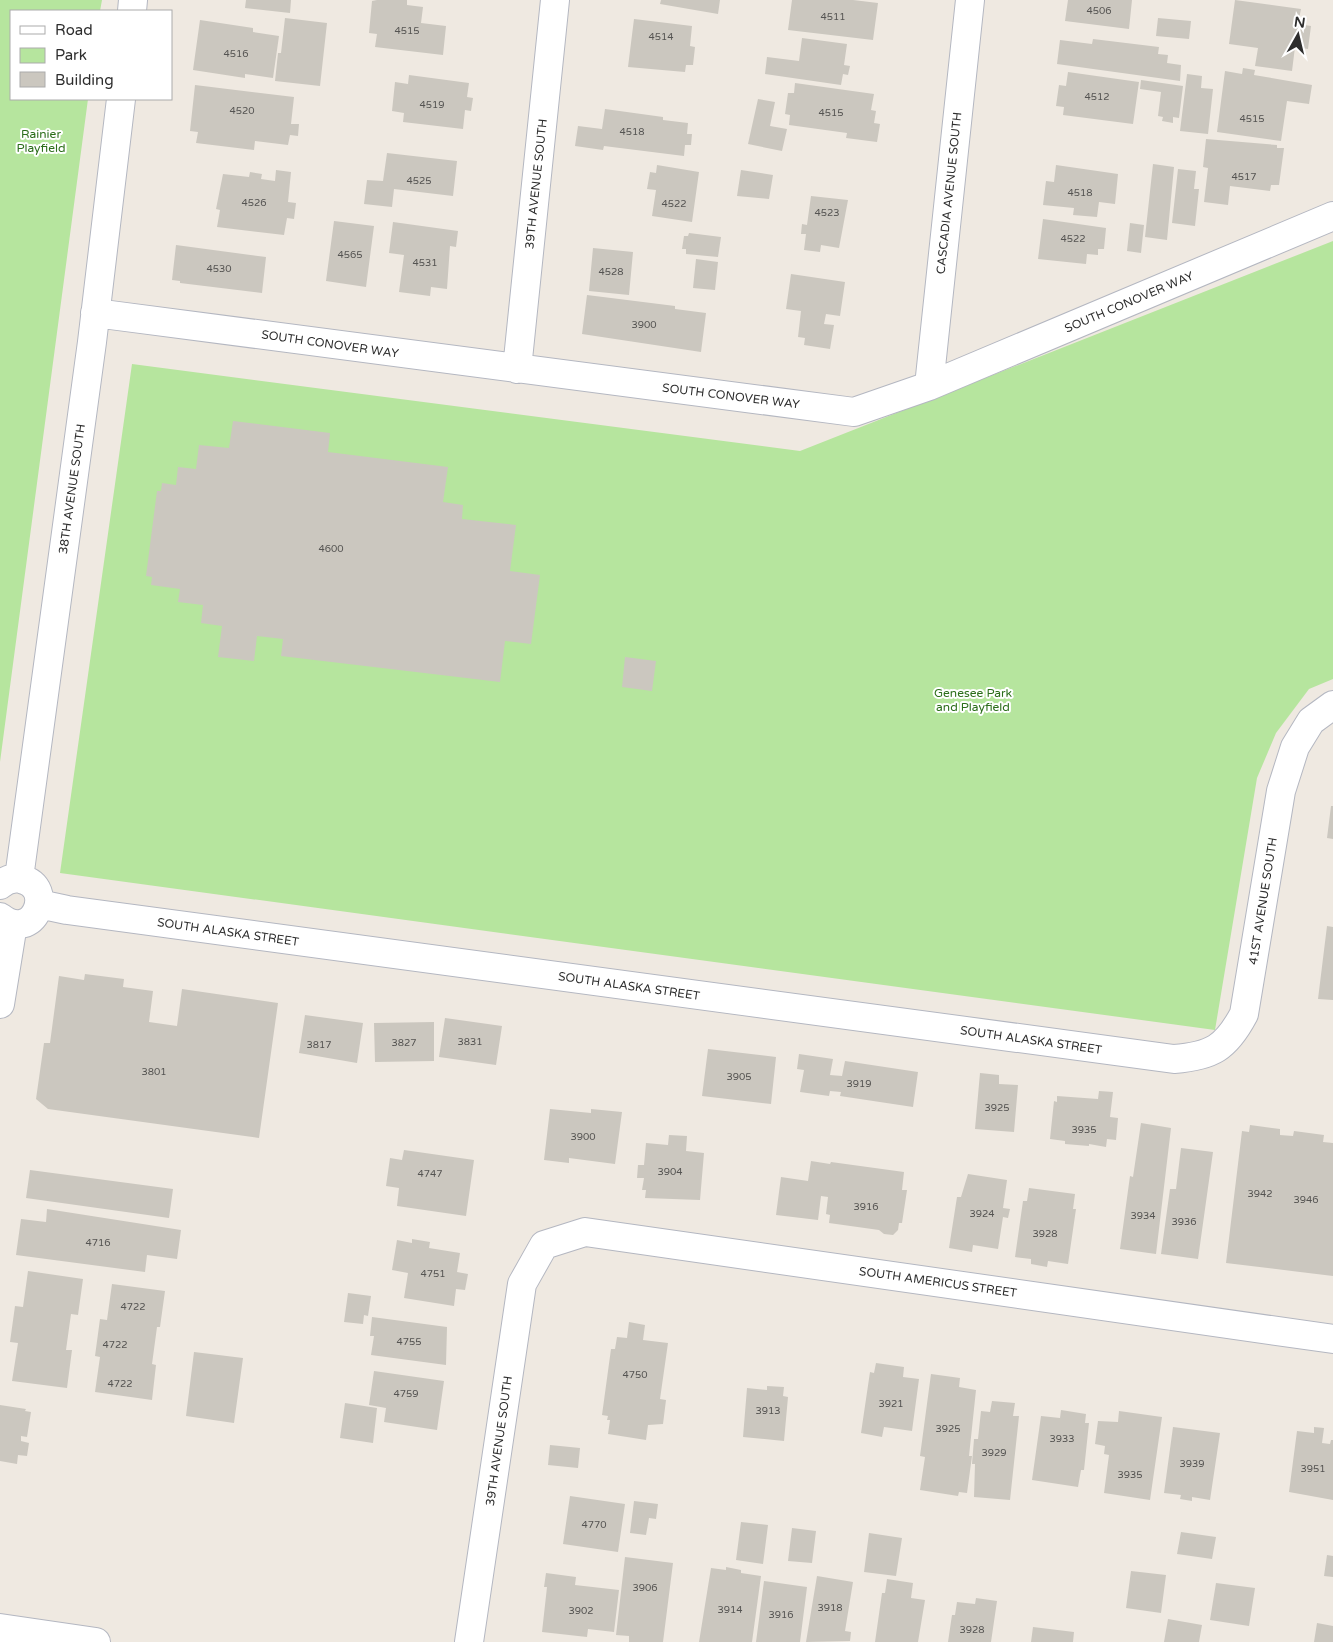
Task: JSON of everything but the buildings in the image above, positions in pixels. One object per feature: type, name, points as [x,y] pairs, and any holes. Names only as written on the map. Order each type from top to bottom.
[{"type":"street","name":"39TH AVENUE SOUTH","points":[[517,369],[554,0]]},
{"type":"street","name":"CASCADIA AVENUE SOUTH","points":[[929,386],[970,0]]},
{"type":"street","name":"38TH AVENUE SOUTH","points":[[10,882],[95,313],[121,100]]},
{"type":"street","name":"SOUTH CONOVER WAY","points":[[95,313],[854,412],[929,386],[1333,216]]},
{"type":"street","name":"41ST AVENUE SOUTH","points":[[1218,1048],[1233,1035],[1244,1014],[1281,791],[1295,746],[1311,721],[1333,704]]},
{"type":"street","points":[[0,1004],[7,921],[21,924],[33,917],[40,904],[37,890],[26,880],[10,882]]},
{"type":"street","name":"SOUTH ALASKA STREET","points":[[40,904],[67,910],[286,940],[1174,1059],[1197,1057],[1218,1048]]},
{"type":"street","name":"SOUTH AMERICUS STREET","points":[[544,1245],[584,1232],[1333,1338]]},
{"type":"street","name":"39TH AVENUE SOUTH","points":[[469,1642],[522,1284],[544,1245]]},
{"type":"street","points":[[0,1628],[96,1642]]},
{"type":"green space","name":"Rainier Playfield","points":[[0,0],[102,0],[100,10],[10,10],[10,100],[88,100],[0,762]]},
{"type":"green space","name":"Genesee Park and Playfield","points":[[1333,241],[1333,679],[1309,689],[1276,733],[1257,778],[1215,1030],[60,873],[132,364],[800,451]]}]
